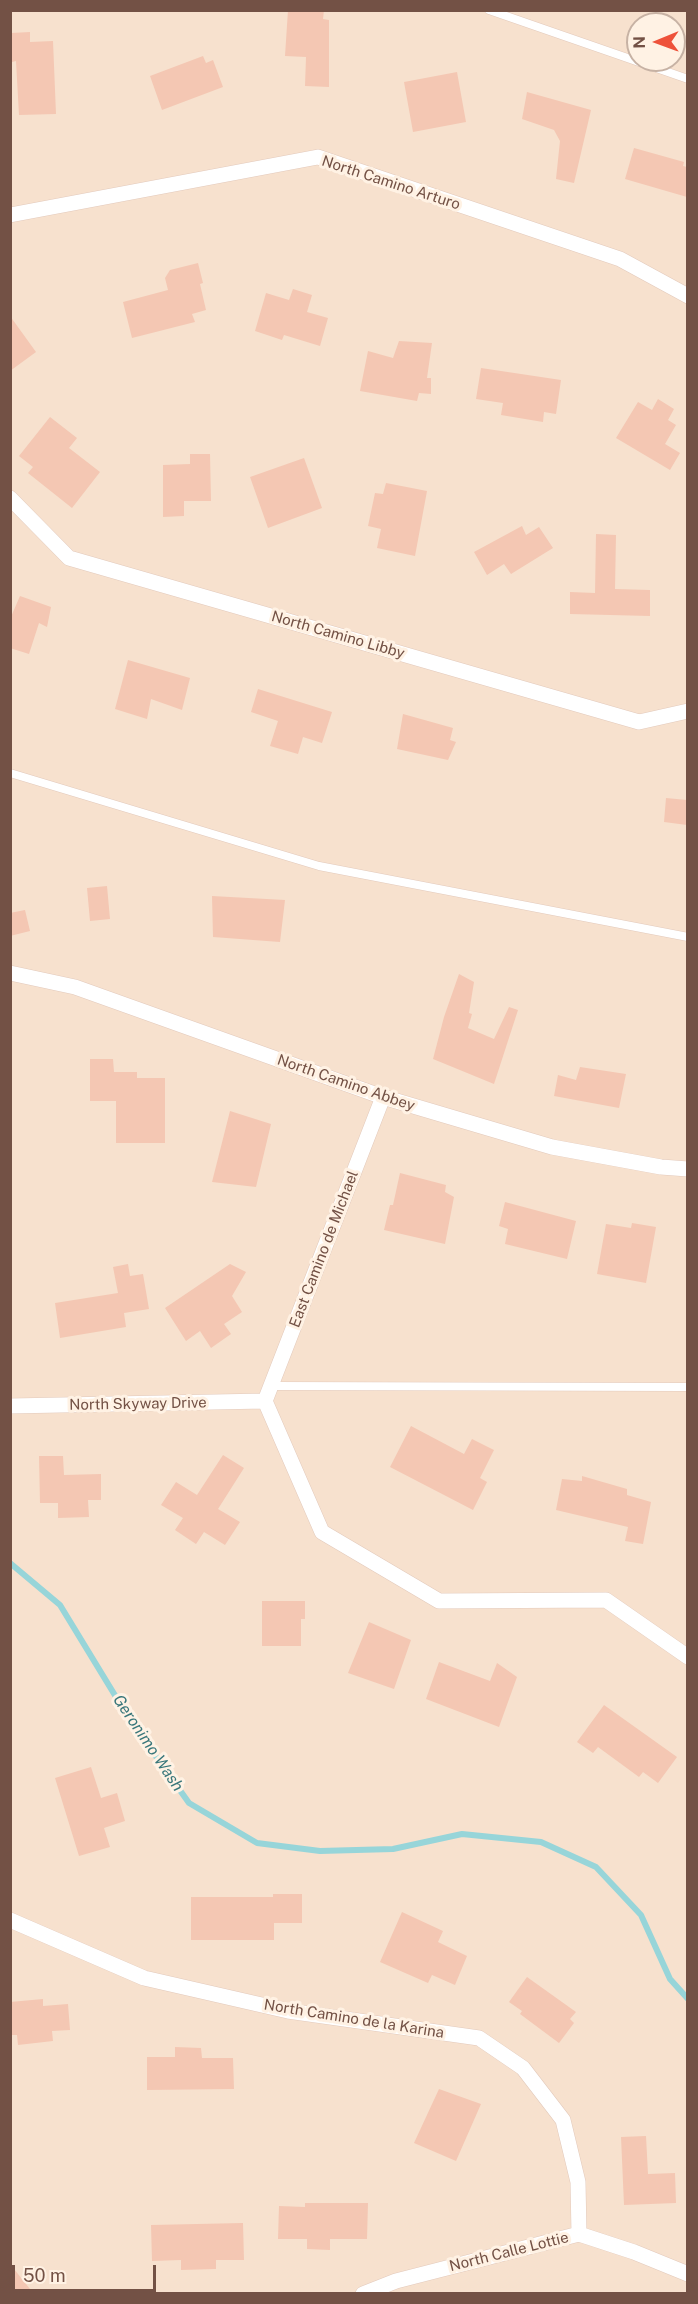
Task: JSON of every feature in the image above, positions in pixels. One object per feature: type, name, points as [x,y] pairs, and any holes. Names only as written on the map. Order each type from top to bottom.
[{"type":"street","name":"North Camino Arturo","points":[[10,215],[318,158],[620,259],[687,296]]},
{"type":"street","name":"North Camino Libby","points":[[10,498],[69,558],[639,722],[687,711]]},
{"type":"street","name":"North Camino Abbey","points":[[10,973],[75,987],[383,1097],[552,1148],[661,1167],[687,1169]]},
{"type":"street","name":"East Camino de Michael","points":[[265,1401],[383,1097]]},
{"type":"street","name":"North Skyway Drive","points":[[10,1406],[265,1401]]},
{"type":"street","points":[[265,1401],[322,1532],[439,1601],[606,1600],[687,1657]]},
{"type":"street","name":"North Camino de la Karina","points":[[10,1920],[144,1978],[288,2011],[480,2038],[523,2068],[563,2120],[578,2182],[579,2234]]},
{"type":"street","name":"North Calle Lottie","points":[[363,2294],[396,2281],[579,2234],[634,2252],[687,2274]]},
{"type":"lane","points":[[489,10],[687,79]]},
{"type":"lane","points":[[10,774],[319,866],[687,937]]},
{"type":"lane","points":[[271,1386],[687,1387]]},
{"type":"shaded area","points":[[11,11],[687,11],[687,2293],[11,2293]]},
{"type":"building","points":[[288,10],[324,10],[323,19],[329,20],[329,87],[305,86],[306,57],[285,56]]},
{"type":"building","points":[[30,32],[30,42],[53,41],[56,114],[19,115],[16,61],[12,62],[11,33]]},
{"type":"building","points":[[203,56],[206,63],[213,60],[223,87],[162,110],[150,76]]},
{"type":"building","points":[[457,72],[466,122],[413,132],[404,82]]},
{"type":"building","points":[[527,92],[591,110],[574,183],[556,179],[560,141],[554,130],[522,119]]},
{"type":"building","points":[[634,148],[684,162],[683,166],[687,167],[687,197],[625,179]]},
{"type":"building","points":[[198,263],[206,310],[192,314],[195,322],[132,338],[123,302],[168,290],[165,278],[170,270]]},
{"type":"building","points":[[293,289],[312,295],[307,312],[328,318],[320,346],[284,335],[282,340],[255,331],[266,293],[289,300]]},
{"type":"building","points":[[10,316],[36,352],[10,371]]},
{"type":"building","points":[[399,341],[432,343],[427,378],[431,378],[431,394],[419,393],[417,401],[360,391],[368,351],[393,358]]},
{"type":"building","points":[[481,368],[561,380],[556,414],[544,412],[543,422],[501,415],[503,403],[476,399]]},
{"type":"building","points":[[658,399],[674,409],[668,420],[676,425],[665,444],[680,453],[670,470],[616,438],[638,402],[652,410]]},
{"type":"building","points":[[50,417],[77,438],[69,448],[100,472],[72,508],[28,473],[33,467],[19,456]]},
{"type":"building","points":[[190,454],[210,454],[211,501],[184,501],[184,516],[163,517],[163,465],[190,464]]},
{"type":"building","points":[[304,458],[322,508],[268,528],[250,477]]},
{"type":"building","points":[[386,483],[427,491],[415,556],[377,548],[381,529],[368,526],[375,493],[383,494]]},
{"type":"building","points":[[522,526],[526,535],[539,527],[553,548],[511,574],[504,564],[487,575],[474,552]]},
{"type":"building","points":[[596,534],[616,535],[615,589],[650,590],[650,616],[570,614],[570,592],[595,593]]},
{"type":"building","points":[[20,596],[51,607],[47,627],[39,623],[29,654],[10,648],[10,619]]},
{"type":"building","points":[[128,660],[190,678],[182,710],[151,699],[147,719],[115,709]]},
{"type":"building","points":[[258,689],[332,712],[322,743],[303,737],[298,754],[270,746],[278,721],[251,712]]},
{"type":"building","points":[[403,714],[453,728],[450,740],[456,742],[448,760],[397,749]]},
{"type":"building","points":[[666,798],[687,800],[687,825],[664,822]]},
{"type":"building","points":[[107,886],[110,919],[90,921],[87,888]]},
{"type":"building","points":[[212,896],[285,900],[280,942],[213,937]]},
{"type":"building","points":[[25,910],[30,931],[10,936],[10,913]]},
{"type":"building","points":[[459,974],[474,982],[469,1013],[472,1014],[468,1028],[494,1039],[509,1007],[518,1010],[494,1084],[433,1059]]},
{"type":"building","points":[[90,1059],[113,1059],[114,1072],[137,1072],[137,1078],[165,1078],[165,1143],[116,1143],[116,1101],[90,1101]]},
{"type":"building","points":[[580,1067],[626,1074],[619,1108],[554,1096],[558,1075],[576,1080]]},
{"type":"building","points":[[230,1111],[271,1124],[256,1187],[212,1182]]},
{"type":"building","points":[[400,1173],[446,1185],[445,1192],[454,1197],[445,1244],[384,1230],[390,1205],[393,1205]]},
{"type":"building","points":[[505,1202],[576,1221],[567,1259],[505,1244],[508,1229],[499,1226]]},
{"type":"building","points":[[632,1223],[656,1227],[646,1283],[597,1274],[606,1224],[631,1228]]},
{"type":"building","points":[[128,1264],[130,1276],[143,1274],[149,1309],[124,1313],[126,1327],[60,1338],[55,1303],[118,1293],[113,1267]]},
{"type":"building","points":[[230,1264],[246,1272],[232,1296],[242,1312],[224,1324],[231,1334],[211,1348],[200,1331],[186,1341],[165,1308]]},
{"type":"building","points":[[411,1426],[464,1454],[472,1439],[494,1450],[480,1478],[487,1482],[473,1510],[390,1467]]},
{"type":"building","points":[[223,1455],[244,1468],[218,1509],[240,1522],[225,1545],[204,1532],[196,1544],[175,1530],[183,1518],[161,1505],[176,1482],[197,1495]]},
{"type":"building","points":[[39,1456],[63,1456],[64,1475],[101,1474],[101,1500],[88,1500],[89,1517],[58,1518],[58,1503],[40,1503]]},
{"type":"building","points":[[582,1476],[627,1489],[627,1495],[651,1502],[643,1544],[625,1541],[628,1527],[556,1510],[562,1479],[582,1481]]},
{"type":"building","points":[[262,1601],[305,1601],[305,1619],[301,1619],[301,1646],[262,1646]]},
{"type":"building","points":[[369,1622],[411,1640],[394,1689],[348,1673]]},
{"type":"building","points":[[439,1662],[490,1681],[497,1663],[517,1677],[499,1727],[426,1699]]},
{"type":"building","points":[[604,1705],[677,1757],[658,1783],[643,1772],[639,1777],[598,1747],[593,1753],[577,1742]]},
{"type":"building","points":[[91,1767],[101,1798],[117,1793],[125,1821],[104,1828],[110,1847],[79,1856],[55,1778]]},
{"type":"building","points":[[273,1894],[302,1894],[302,1923],[274,1923],[274,1940],[191,1940],[191,1897],[273,1897]]},
{"type":"building","points":[[402,1912],[443,1931],[438,1942],[467,1956],[455,1985],[432,1975],[428,1983],[380,1962]]},
{"type":"building","points":[[527,1977],[576,2012],[570,2019],[574,2023],[559,2043],[520,2014],[522,2011],[509,2002]]},
{"type":"building","points":[[43,1999],[43,2006],[68,2004],[70,2030],[52,2031],[53,2041],[18,2045],[17,2035],[10,2035],[10,2002]]},
{"type":"building","points":[[175,2047],[201,2048],[202,2058],[233,2058],[234,2089],[147,2090],[147,2057],[175,2057]]},
{"type":"building","points":[[439,2089],[481,2104],[456,2161],[414,2143]]},
{"type":"building","points":[[646,2136],[648,2174],[675,2173],[676,2203],[624,2205],[621,2137]]},
{"type":"building","points":[[305,2203],[368,2203],[367,2239],[330,2239],[330,2250],[307,2249],[307,2239],[278,2239],[279,2206],[305,2207]]},
{"type":"building","points":[[243,2223],[244,2260],[216,2260],[216,2269],[181,2270],[181,2260],[152,2261],[151,2225]]},
{"type":"building","points":[[10,2264],[34,2294],[10,2294]]},
{"type":"waterway","name":"Geronimo Wash","points":[[10,1563],[60,1605],[130,1720],[189,1803],[257,1843],[320,1851],[393,1849],[462,1834],[541,1842],[596,1867],[641,1915],[670,1979],[688,1999]]}]
